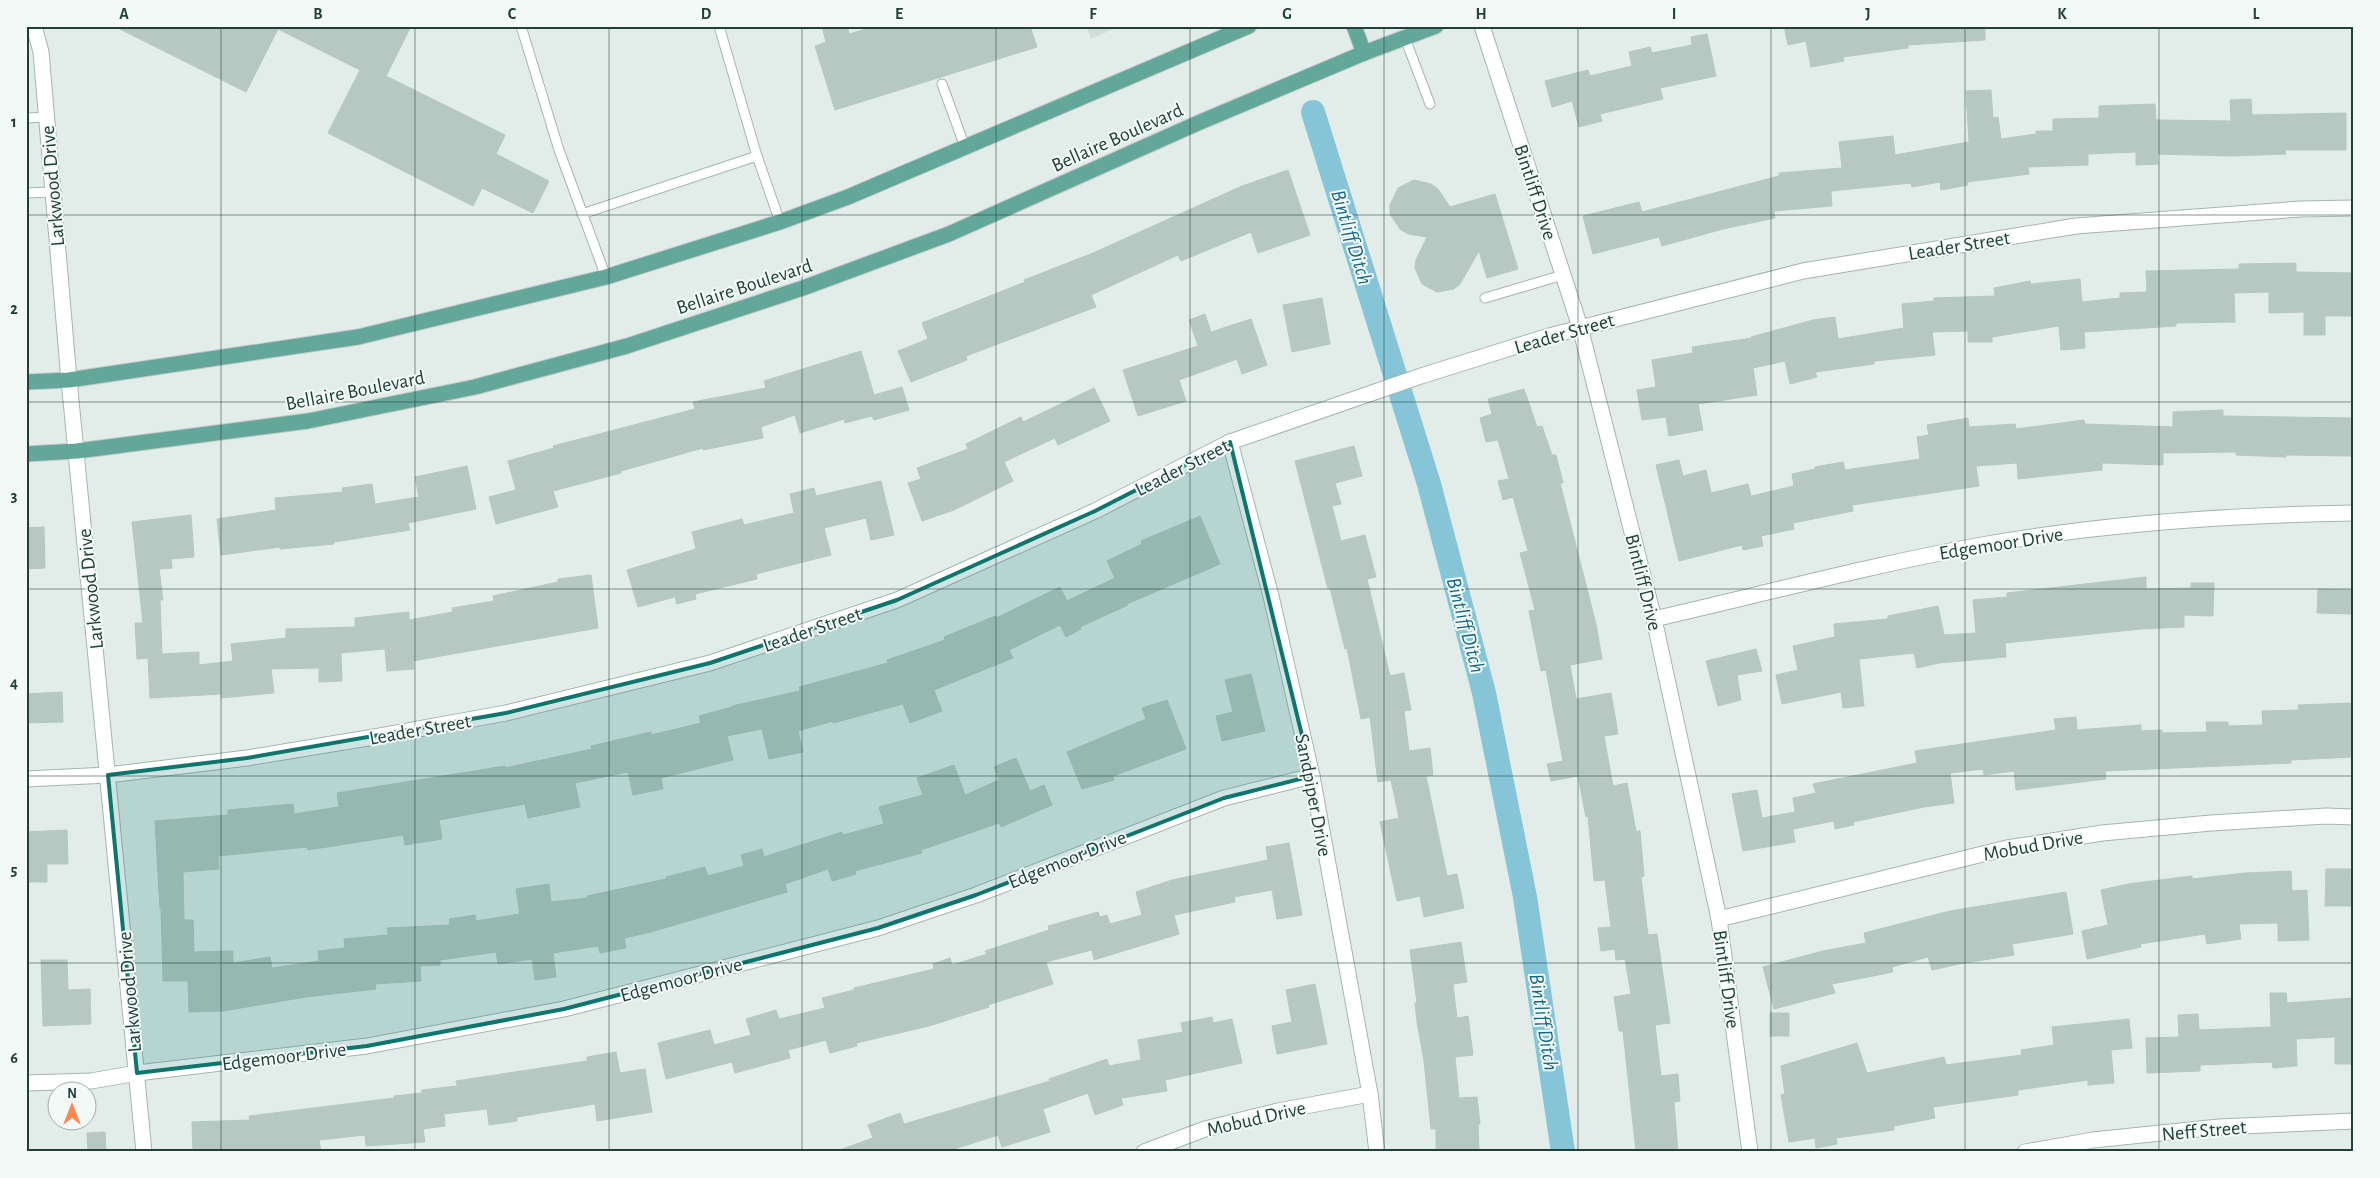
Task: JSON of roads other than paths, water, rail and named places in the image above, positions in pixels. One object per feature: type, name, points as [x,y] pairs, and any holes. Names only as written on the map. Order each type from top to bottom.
[{"type":"main road","points":[[26,382],[69,380],[358,336],[606,277],[780,222],[848,197],[1249,26]]},
{"type":"main road","points":[[1354,26],[1364,52]]},
{"type":"main road","name":"Bellaire Boulevard","points":[[26,454],[77,451],[308,421],[475,387],[627,346],[803,288],[949,234],[1198,123],[1364,52],[1436,26]]},
{"type":"street","name":"Larkwood Drive","points":[[34,26],[40,52],[69,380],[144,1152]]},
{"type":"street","name":"Bintliff Drive","points":[[1482,26],[1580,327],[1654,619],[1719,918],[1750,1152]]},
{"type":"street","name":"Leader Street","points":[[26,779],[108,775],[247,758],[486,717],[710,663],[897,600],[1095,511],[1230,442],[1421,376],[1580,327],[1803,271],[2076,226],[2300,209],[2354,208]]},
{"type":"street","name":"Sandpiper Drive","points":[[1230,442],[1271,596],[1312,776],[1370,1094],[1377,1152]]},
{"type":"street","name":"Edgemoor Drive","points":[[1654,619],[1855,570],[1983,544],[2130,524],[2247,515],[2354,513]]},
{"type":"street","name":"Edgemoor Drive","points":[[26,1083],[91,1081],[136,1073],[367,1046],[574,1007],[878,928],[976,895],[1224,798],[1312,776]]},
{"type":"street","name":"Mobud Drive","points":[[1719,918],[1898,873],[2016,847],[2102,833],[2211,823],[2326,816],[2354,817]]},
{"type":"street","name":"Mobud Drive","points":[[1144,1152],[1205,1129],[1278,1111],[1370,1094]]},
{"type":"street","name":"Neff Street","points":[[2025,1152],[2093,1140],[2219,1127],[2354,1121]]},
{"type":"lane","points":[[521,26],[559,150],[606,277]]},
{"type":"lane","points":[[719,26],[757,156],[780,222]]},
{"type":"lane","points":[[1405,38],[1430,104]]},
{"type":"lane","points":[[942,84],[964,148]]},
{"type":"lane","points":[[26,118],[46,117]]},
{"type":"lane","points":[[582,214],[757,156]]},
{"type":"lane","points":[[26,193],[53,192]]},
{"type":"lane","points":[[1485,298],[1563,275]]},
{"type":"waterway","name":"Bintliff Ditch","points":[[1313,112],[1429,484],[1484,693],[1525,897],[1563,1152]]}]
